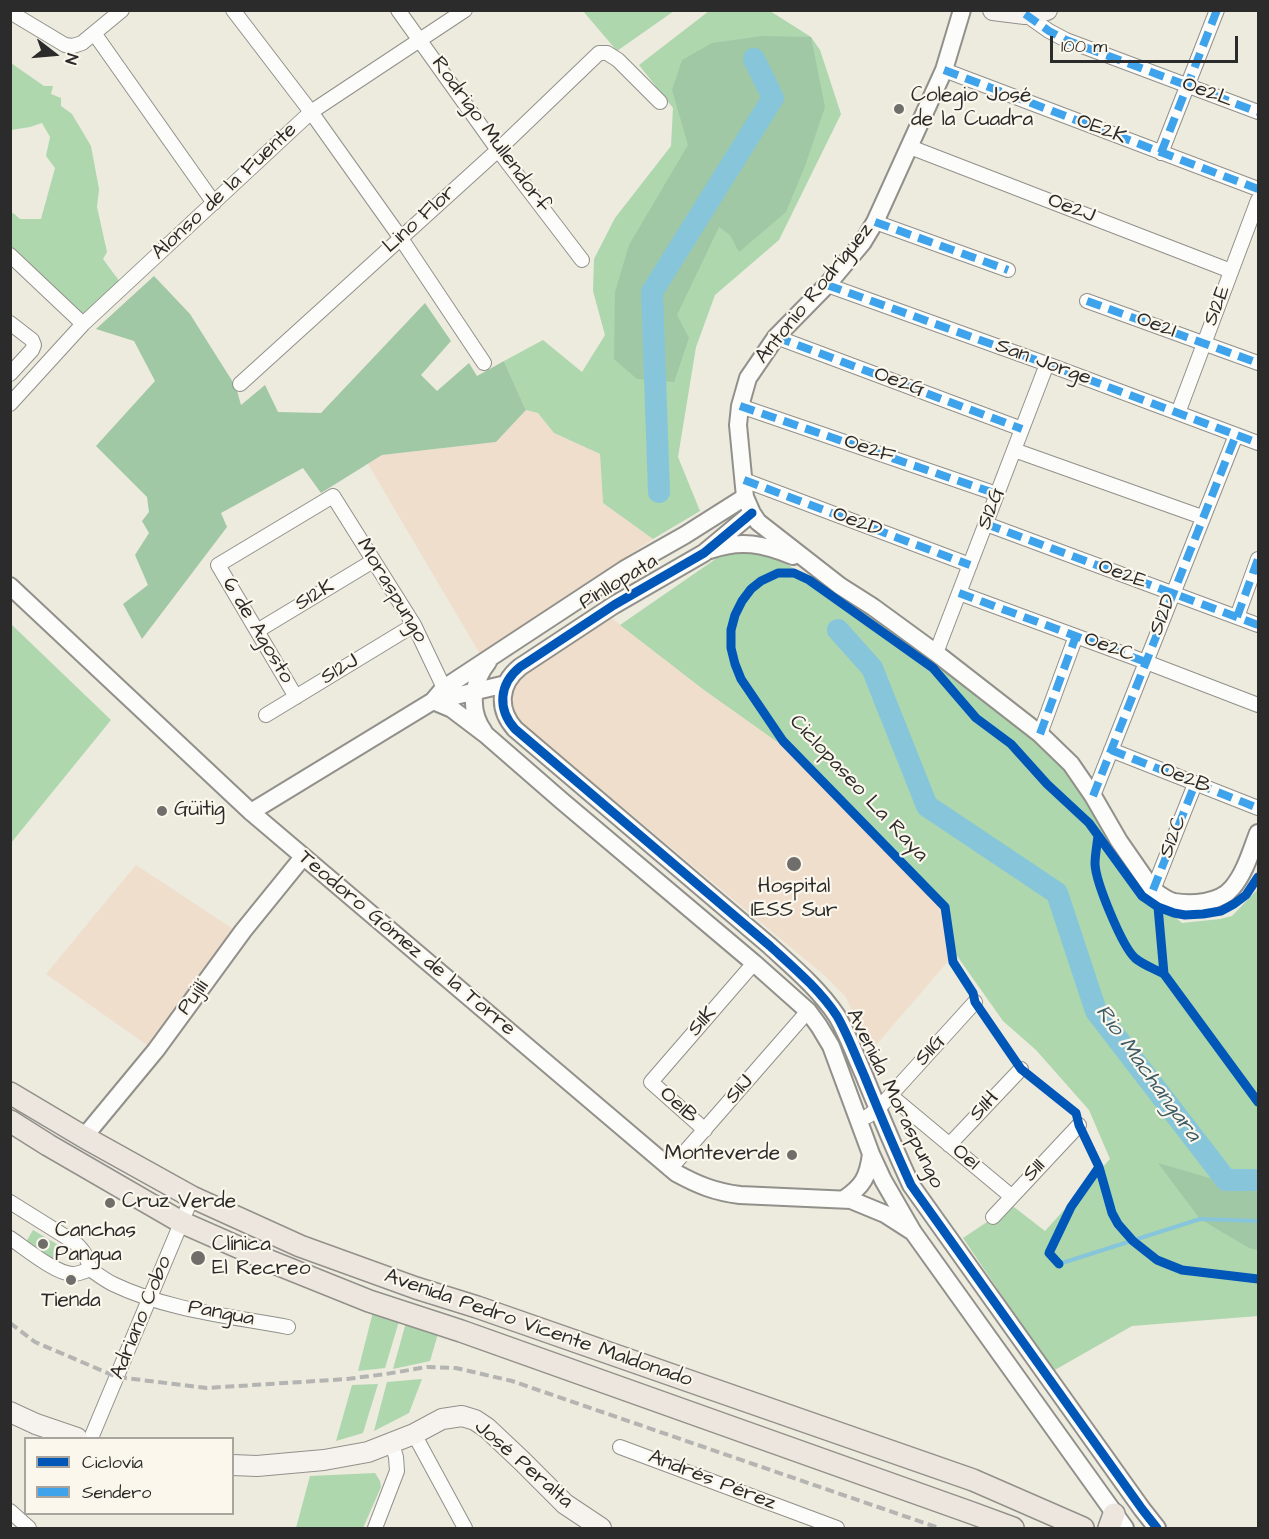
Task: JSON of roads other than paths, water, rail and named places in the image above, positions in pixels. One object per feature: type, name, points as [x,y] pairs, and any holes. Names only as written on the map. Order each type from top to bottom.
[{"type":"main road","points":[[993,10],[1025,15],[1047,10]]},
{"type":"main road","name":"Avenida Pedro Vicente Maldonado","points":[[10,1093],[192,1197],[300,1246],[973,1480],[1083,1528]]},
{"type":"main road","name":"Avenida Pedro Vicente Maldonado","points":[[10,1121],[181,1222],[272,1262],[369,1300],[483,1338],[1013,1528]]},
{"type":"main road","points":[[10,1412],[74,1437]]},
{"type":"main road","name":"José Peralta","points":[[234,1465],[257,1466],[324,1460],[369,1452],[392,1444],[442,1419],[462,1416],[475,1420],[487,1428],[565,1504],[601,1528]]},
{"type":"street","points":[[10,12],[64,45],[73,46],[82,43],[122,10]]},
{"type":"street","points":[[233,10],[311,112],[400,237],[484,363]]},
{"type":"street","name":"Rodrigo Mullendorf","points":[[398,10],[498,150],[582,260]]},
{"type":"street","name":"Alonso de la Fuente","points":[[10,404],[83,324],[311,112],[465,10]]},
{"type":"street","name":"Antonio Rodríguez","points":[[748,505],[738,425],[740,406],[748,378],[776,337],[827,285],[863,242],[875,222],[944,70],[962,10]]},
{"type":"street","points":[[1161,153],[1217,10]]},
{"type":"street","name":"Oe2L","points":[[1025,15],[1066,40],[1258,112]]},
{"type":"street","points":[[94,33],[214,203]]},
{"type":"street","name":"Lino Flor","points":[[240,384],[498,150],[599,53],[608,53],[618,60],[660,102]]},
{"type":"street","name":"OE2K","points":[[944,70],[1258,189]]},
{"type":"street","name":"Oe2J","points":[[910,147],[1231,271]]},
{"type":"street","name":"S12E","points":[[1178,413],[1258,200]]},
{"type":"street","points":[[875,222],[1008,270]]},
{"type":"street","points":[[10,255],[83,324]]},
{"type":"street","name":"San Jorge","points":[[827,285],[1258,443]]},
{"type":"street","name":"Oe2I","points":[[1087,301],[1258,363]]},
{"type":"street","points":[[10,323],[32,339],[34,345],[10,374]]},
{"type":"street","name":"Oe2G","points":[[776,337],[1022,429]]},
{"type":"street","name":"S12G","points":[[936,653],[1047,364]]},
{"type":"street","name":"Oe2F","points":[[740,406],[997,494]]},
{"type":"street","name":"S12D","points":[[1093,796],[1236,435]]},
{"type":"street","points":[[1014,450],[1202,517]]},
{"type":"street","name":"Oe2D","points":[[744,480],[970,565]]},
{"type":"street","name":"Moraspungo","points":[[218,565],[333,496],[414,625],[444,688]]},
{"type":"street","points":[[748,505],[758,522],[810,564],[936,653],[1040,734],[1071,764],[1119,841],[1153,890],[1160,895],[1174,902],[1188,903],[1203,902],[1224,895],[1236,883],[1258,832]]},
{"type":"street","name":"Pinllopata","points":[[433,701],[506,684],[520,667],[614,605],[704,553],[748,505]]},
{"type":"street","name":"Pinllopata","points":[[251,812],[433,701],[444,688],[625,569],[685,535],[748,505]]},
{"type":"street","name":"Oe2E","points":[[986,524],[1258,625]]},
{"type":"street","points":[[704,553],[737,543],[755,544],[810,564]]},
{"type":"street","points":[[1237,617],[1254,582],[1258,559]]},
{"type":"street","name":"S12K","points":[[257,631],[373,561]]},
{"type":"street","name":"6 de Agosto","points":[[218,565],[296,697]]},
{"type":"street","name":"Teodoro Gómez de la Torre","points":[[10,586],[251,812],[670,1169],[695,1184],[723,1193],[847,1199],[860,1197],[889,1203],[898,1209]]},
{"type":"street","name":"Oe2C","points":[[959,593],[1258,705]]},
{"type":"street","name":"S12J","points":[[266,715],[414,625]]},
{"type":"street","points":[[1040,734],[1076,636]]},
{"type":"street","name":"Pinllopata","points":[[474,692],[479,674],[497,652]]},
{"type":"street","name":"Avenida Moraspungo","points":[[506,684],[503,696],[504,710],[515,729],[770,946],[822,996],[848,1036],[911,1185],[1157,1528]]},
{"type":"street","name":"Avenida Moraspungo","points":[[474,692],[475,715],[485,734]]},
{"type":"street","name":"Avenida Moraspungo","points":[[433,701],[452,709],[485,734],[808,1011],[831,1046],[858,1120],[898,1209],[1116,1524]]},
{"type":"street","name":"Oe2B","points":[[1112,750],[1258,808]]},
{"type":"street","name":"S12C","points":[[1153,890],[1195,783]]},
{"type":"street","name":"Pujilí","points":[[84,1137],[156,1050],[250,922],[303,857]]},
{"type":"street","name":"S11K","points":[[651,1082],[754,963]]},
{"type":"street","name":"S11G","points":[[858,1120],[878,1109],[891,1096],[975,1002]]},
{"type":"street","name":"S11J","points":[[670,1169],[808,1011]]},
{"type":"street","name":"S11H","points":[[949,1144],[1021,1069]]},
{"type":"street","name":"Oe1B","points":[[651,1082],[705,1130]]},
{"type":"street","name":"Oe1","points":[[891,1096],[1011,1196]]},
{"type":"street","name":"S11I","points":[[993,1216],[1079,1125]]},
{"type":"street","points":[[847,1199],[864,1181],[870,1169],[872,1154]]},
{"type":"street","name":"Adriano Cobo","points":[[91,1437],[192,1197]]},
{"type":"street","name":"Teodoro Gómez de la Torre","points":[[847,1199],[885,1214],[913,1232]]},
{"type":"street","points":[[10,1202],[81,1247],[87,1256],[90,1269],[80,1274],[69,1274],[56,1269],[10,1238]]},
{"type":"street","name":"Pangua","points":[[90,1269],[113,1283],[150,1298],[193,1310],[288,1326]]},
{"type":"street","points":[[414,1434],[465,1528]]},
{"type":"street","points":[[375,1528],[397,1471],[392,1444]]},
{"type":"street","name":"Andrés Pérez","points":[[620,1447],[837,1528]]},
{"type":"street","points":[[10,1511],[29,1528]]},
{"type":"waterway","points":[[659,492],[652,292],[773,98],[754,59]]},
{"type":"waterway","name":"Rio Machangara","points":[[838,630],[872,668],[927,806],[1057,893],[1096,1011],[1226,1180],[1258,1180]]},
{"type":"waterway","points":[[1059,1264],[1200,1219],[1258,1221]]},
{"type":"railway","points":[[10,1323],[35,1342],[117,1377],[207,1388],[347,1379],[427,1367],[456,1368],[512,1381],[939,1528]]},
{"type":"place","name":"Colegio José de la Cuadra","points":[[899,109]]},
{"type":"place","name":"Güitig","points":[[162,811]]},
{"type":"place","name":"Hospital IESS Sur","points":[[794,864]]},
{"type":"place","name":"Monteverde","points":[[792,1155]]},
{"type":"place","name":"Cruz Verde","points":[[110,1203]]},
{"type":"place","name":"Canchas Pangua","points":[[43,1244]]},
{"type":"place","name":"Clínica El Recreo","points":[[198,1258]]},
{"type":"place","name":"Tienda","points":[[71,1280]]}]
